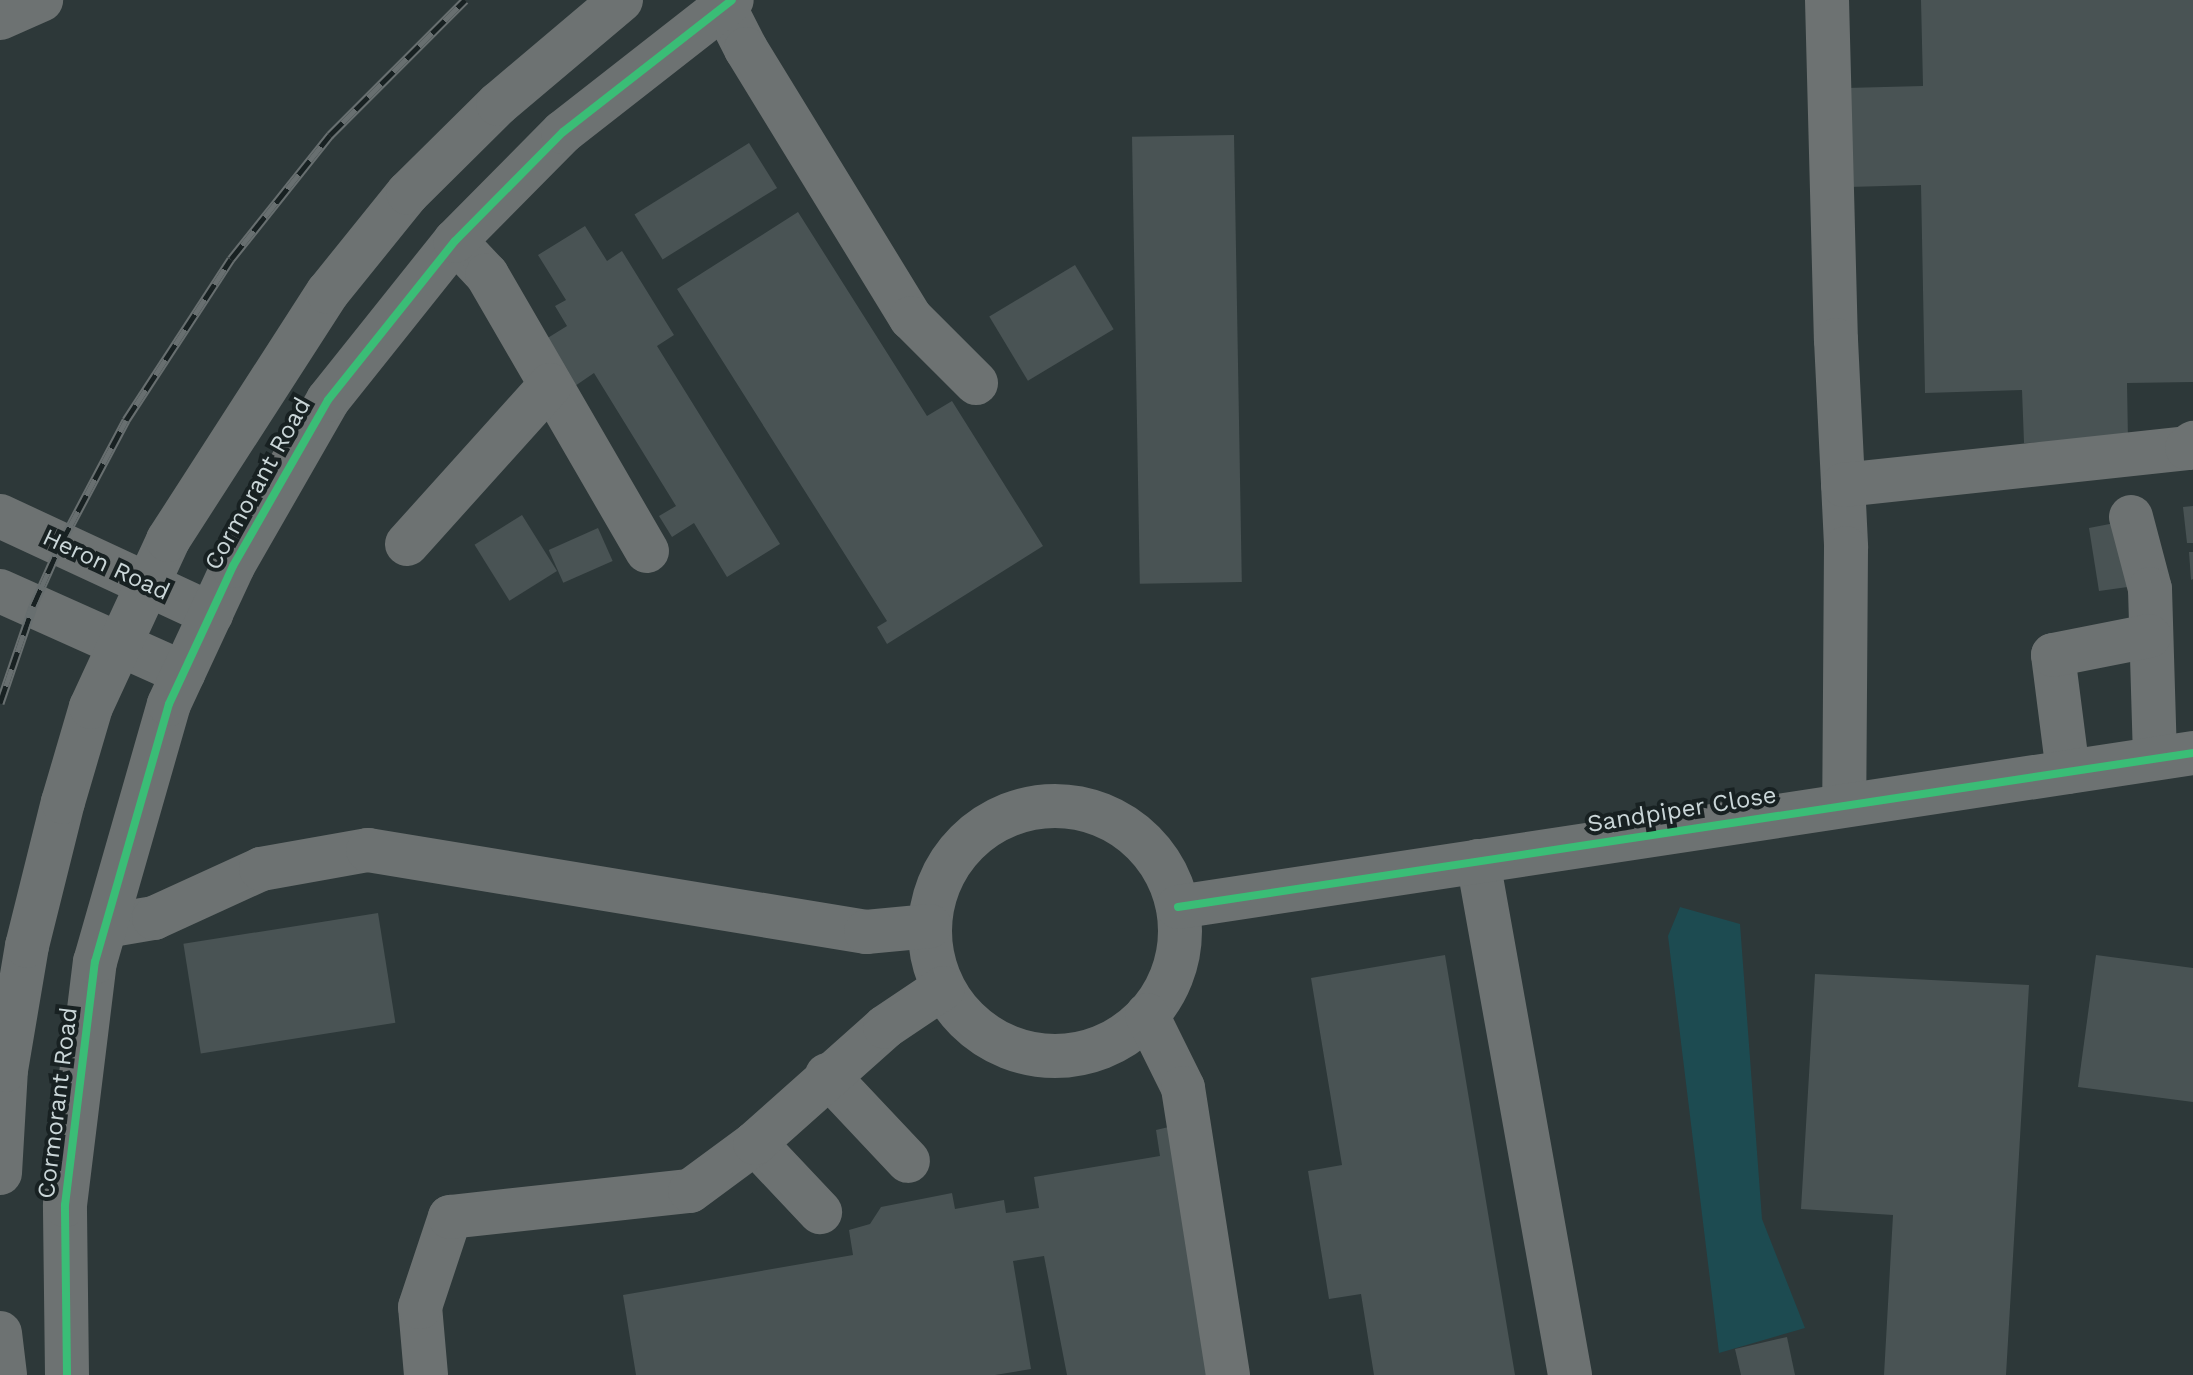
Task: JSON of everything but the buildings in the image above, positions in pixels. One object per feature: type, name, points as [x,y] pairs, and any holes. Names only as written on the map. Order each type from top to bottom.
[{"type":"street","points":[[0,18],[41,0]]},
{"type":"street","name":"Cormorant Road","points":[[0,1173],[6,1070],[27,946],[91,707],[168,540],[328,292],[408,193],[498,104],[621,0]]},
{"type":"street","points":[[1827,0],[1846,548],[1844,805]]},
{"type":"street","points":[[726,2],[746,49],[911,318],[976,383]]},
{"type":"street","name":"Cormorant Road","points":[[67,1375],[65,1205],[95,962],[169,704],[233,566],[328,400],[455,241],[563,132],[726,2]]},
{"type":"street","points":[[455,241],[487,275],[647,551]]},
{"type":"street","points":[[407,544],[550,385]]},
{"type":"street","points":[[1843,485],[2187,448],[2193,443]]},
{"type":"street","name":"Heron Road","points":[[0,516],[211,614]]},
{"type":"street","points":[[2131,517],[2150,589],[2149,636],[2174,756]]},
{"type":"street","points":[[0,591],[183,673]]},
{"type":"street","points":[[2068,772],[2053,655],[2149,636]]},
{"type":"street","name":"Sandpiper Close","points":[[1178,907],[2174,756]]},
{"type":"street","points":[[1045,806],[1094,812],[1137,836],[1167,875],[1178,907],[1180,935],[1176,964],[1147,1015],[1124,1034],[1098,1048],[1068,1055],[1038,1054],[1009,1047],[982,1033],[960,1013],[943,988],[932,958],[930,926],[941,878],[970,838],[1013,813],[1045,806]]},
{"type":"street","points":[[106,926],[154,918],[261,869],[368,850],[866,932],[930,926]]},
{"type":"street","points":[[1478,861],[1570,1375]]},
{"type":"street","points":[[426,1375],[420,1307],[450,1217],[690,1191],[755,1143],[827,1075],[885,1027],[943,988]]},
{"type":"street","points":[[1147,1015],[1183,1088],[1228,1375]]},
{"type":"street","points":[[827,1075],[908,1161]]},
{"type":"street","points":[[755,1143],[820,1212]]},
{"type":"street","points":[[0,1333],[5,1375]]},
{"type":"shaded area","points":[[1680,907],[1740,924],[1762,1219],[1805,1328],[1719,1353],[1668,936]]},
{"type":"railway","points":[[0,703],[33,606],[61,543],[126,420],[231,259],[330,135],[465,0]]},
{"type":"cycle path","points":[[67,1375],[65,1205],[95,962],[169,704],[233,566],[328,400],[455,241],[563,132],[732,0]]},
{"type":"cycle path","points":[[1178,907],[2193,753]]}]
